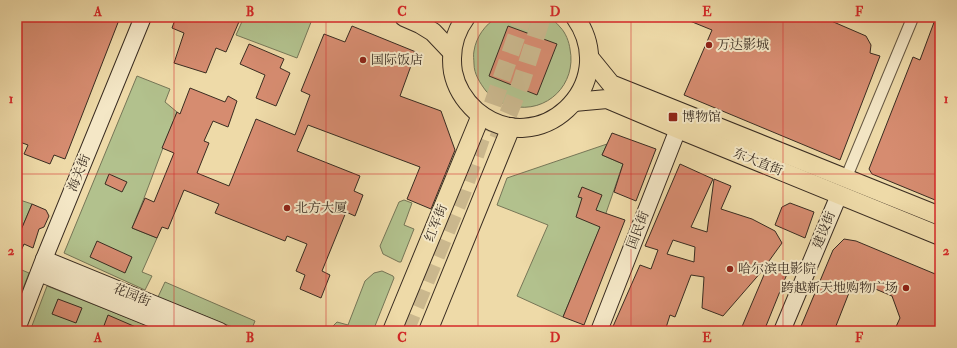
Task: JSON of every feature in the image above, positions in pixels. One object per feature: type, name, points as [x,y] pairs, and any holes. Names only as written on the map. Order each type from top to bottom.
[{"type":"main road","points":[[404,17],[433,32],[452,52]]},
{"type":"main road","points":[[466,17],[458,30],[452,52],[454,76],[458,87],[464,98],[481,115],[499,124],[511,127],[529,127],[549,122],[563,113],[582,91],[587,78],[590,57],[587,40],[575,17]]},
{"type":"main road","name":"东大直街","points":[[590,57],[611,84],[940,216]]},
{"type":"main road","name":"东大直街","points":[[574,102],[606,99],[940,236]]},
{"type":"main road","name":"红军街","points":[[392,331],[481,115]]},
{"type":"main road","points":[[428,331],[511,127]]},
{"type":"street","name":"海关街","points":[[17,329],[41,266],[143,17]]},
{"type":"street","points":[[846,178],[913,17]]},
{"type":"street","name":"国民街","points":[[599,331],[678,129]]},
{"type":"street","name":"建设街","points":[[782,331],[839,195]]},
{"type":"street","name":"花园街","points":[[41,266],[213,330]]},
{"type":"street","name":"花园街","points":[[41,266],[182,331]]},
{"type":"green space","points":[[244,17],[313,17],[297,58],[236,35]]},
{"type":"green space","points":[[497,17],[549,17],[558,24],[564,32],[570,49],[571,62],[569,74],[564,85],[557,94],[548,101],[525,107],[508,105],[498,101],[486,91],[480,82],[474,68],[475,46],[482,32]]},
{"type":"green space","points":[[137,76],[170,89],[165,102],[177,112],[132,228],[157,238],[142,272],[152,276],[145,290],[64,253]]},
{"type":"green space","points":[[607,144],[602,155],[623,164],[606,213],[563,317],[517,296],[548,225],[497,205],[507,178]]},
{"type":"green space","points":[[17,199],[32,204],[21,230],[17,228]]},
{"type":"green space","points":[[404,200],[412,203],[404,225],[414,229],[401,262],[399,262],[383,254],[380,246],[399,202]]},
{"type":"green space","points":[[17,268],[29,273],[17,304]]},
{"type":"green space","points":[[382,271],[393,276],[394,278],[373,331],[328,331],[337,322],[348,325],[365,281],[374,273]]},
{"type":"green space","points":[[165,282],[255,321],[251,331],[242,331],[158,297]]},
{"type":"green space","points":[[47,286],[161,331],[30,331]]},
{"type":"building","points":[[17,17],[111,17],[119,20],[65,159],[54,155],[50,164],[24,154],[28,145],[17,141]]},
{"type":"building","points":[[176,17],[241,17],[226,52],[216,48],[206,73],[174,63],[184,33],[172,28]]},
{"type":"building","points":[[680,17],[822,17],[866,36],[871,45],[870,53],[880,56],[840,160],[684,95],[712,30]]},
{"type":"building","points":[[936,17],[940,17],[940,202],[872,174],[869,169],[913,57],[920,60]]},
{"type":"building","points":[[352,26],[416,52],[400,96],[441,111],[455,150],[431,209],[407,199],[420,167],[308,125],[297,151],[360,176],[354,191],[363,195],[355,216],[346,212],[322,271],[330,275],[321,298],[300,289],[305,275],[296,271],[307,244],[287,236],[285,241],[215,213],[219,204],[184,190],[168,229],[162,227],[157,238],[132,228],[145,198],[154,202],[174,153],[162,148],[177,112],[180,114],[190,88],[225,102],[228,96],[237,101],[228,127],[213,121],[204,141],[209,143],[197,173],[229,186],[256,119],[295,135],[310,95],[301,91],[324,34],[345,42]]},
{"type":"building","points":[[508,26],[557,44],[537,95],[489,76]]},
{"type":"building","points":[[249,44],[284,59],[280,68],[290,73],[276,106],[256,98],[265,75],[240,64]]},
{"type":"building","points":[[612,133],[656,149],[636,201],[614,192],[623,164],[602,155]]},
{"type":"building","points":[[680,164],[713,179],[691,227],[707,232],[714,179],[731,186],[721,209],[752,219],[775,231],[782,243],[769,261],[789,269],[764,331],[750,331],[741,329],[769,263],[723,316],[702,308],[704,277],[691,275],[675,317],[670,315],[665,331],[611,331],[640,265],[651,269],[658,250],[645,246]],"holes":[[[673,240],[695,247],[694,262],[667,254]]]},
{"type":"building","points":[[109,174],[127,182],[122,192],[105,184]]},
{"type":"building","points":[[582,187],[602,195],[596,210],[625,220],[584,325],[563,317],[600,227],[576,217],[582,198],[578,197]]},
{"type":"building","points":[[790,203],[814,212],[805,238],[775,225],[782,207]]},
{"type":"building","points":[[32,204],[46,210],[49,216],[44,227],[39,229],[33,248],[24,244],[17,260],[17,228],[21,230]]},
{"type":"building","name":"跨越新天地购物广场","points":[[844,239],[856,241],[940,276],[940,331],[894,331],[900,318],[892,296],[854,280],[834,331],[799,331],[833,250]]},
{"type":"building","points":[[97,241],[132,257],[125,273],[90,257]]},
{"type":"building","points":[[58,299],[82,308],[76,323],[52,314]]},
{"type":"building","points":[[108,315],[145,331],[102,331]]},
{"type":"tunnel","points":[[405,331],[462,193],[523,17]]},
{"type":"tunnel","points":[[498,139],[521,83],[542,17]]},
{"type":"place","name":"万达影城","points":[[709,45]]},
{"type":"place","name":"国际饭店","points":[[363,60]]},
{"type":"place","name":"博物馆","points":[[673,117]]},
{"type":"place","name":"北方大厦","points":[[287,208]]},
{"type":"place","name":"哈尔滨电影院","points":[[730,269]]},
{"type":"place","name":"跨越新天地购物广场","points":[[906,288]]}]
